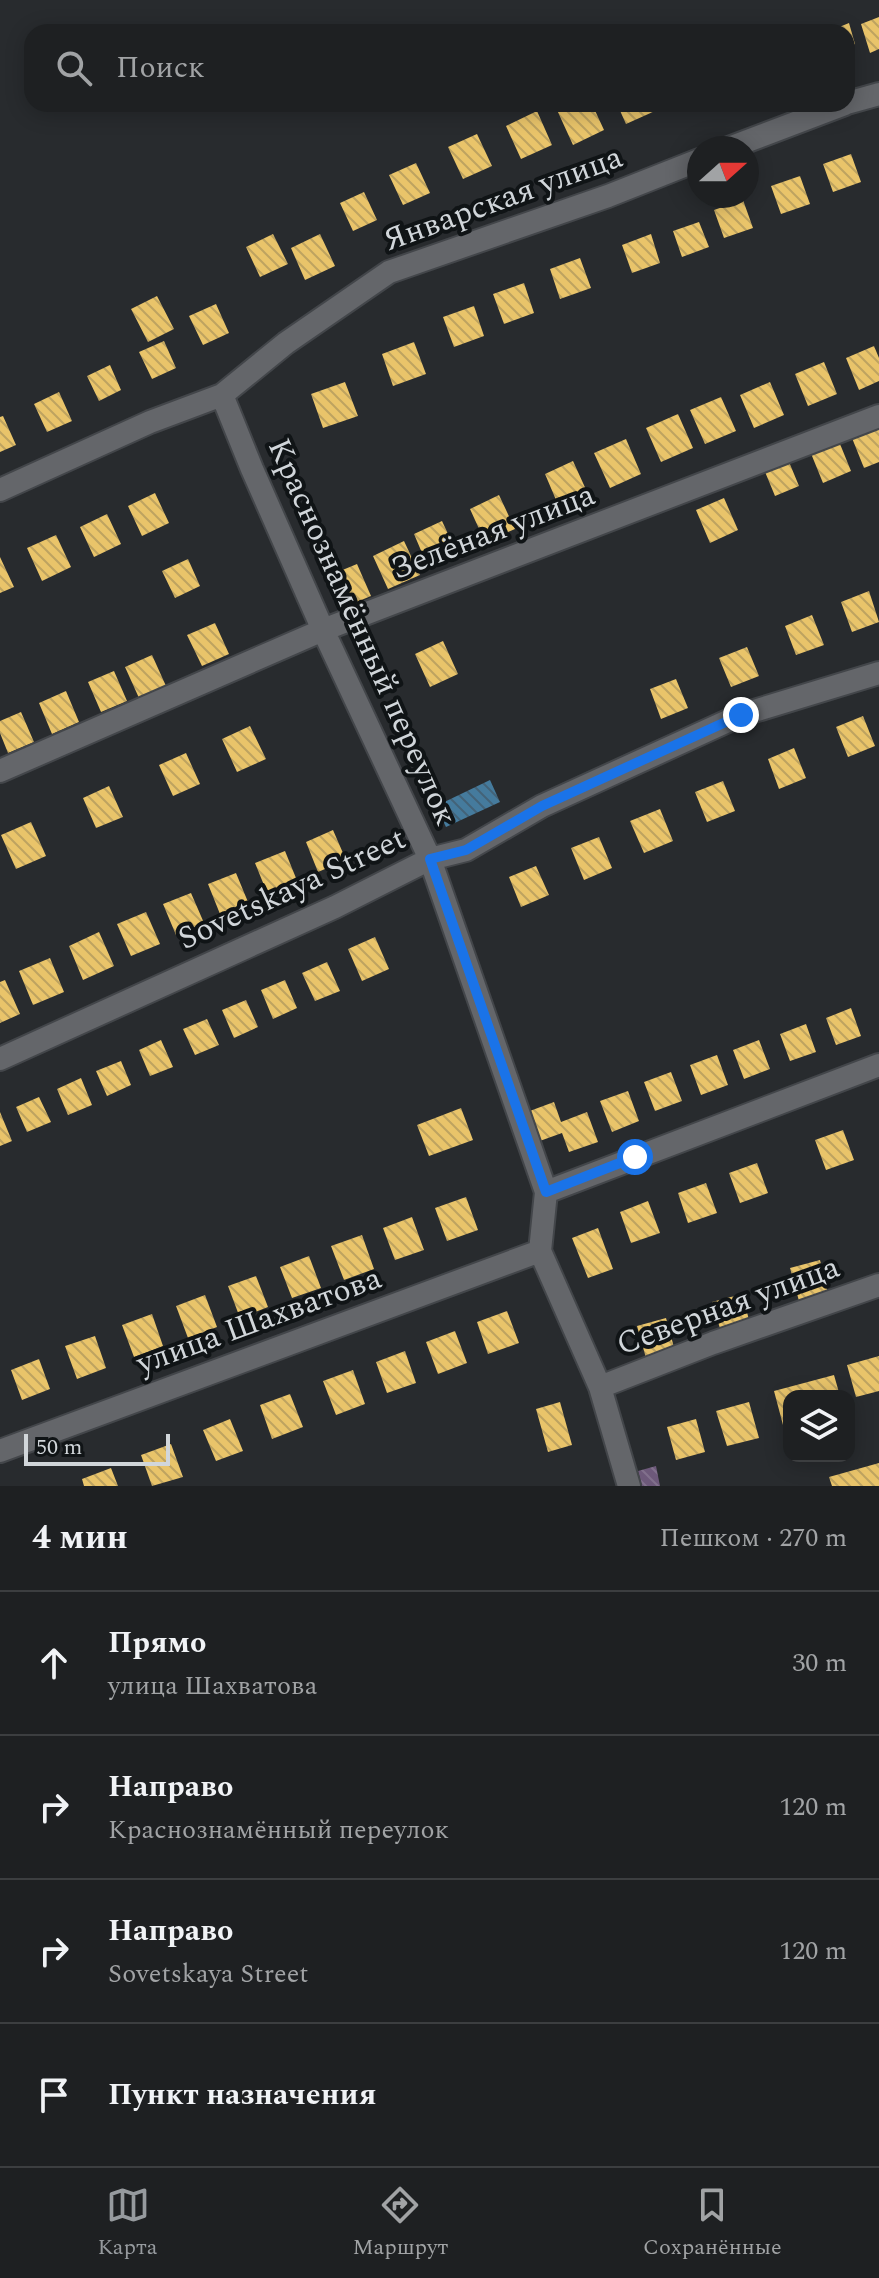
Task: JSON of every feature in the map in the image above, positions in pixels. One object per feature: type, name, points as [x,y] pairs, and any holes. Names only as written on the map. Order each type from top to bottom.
[{"type":"street","points":[[855,101],[879,94]]},
{"type":"street","points":[[759,137],[825,112]]},
{"type":"street","name":"Январская улица","points":[[0,490],[150,422],[222,395],[286,343],[389,272],[608,196],[687,165]]},
{"type":"street","name":"Краснознамённый переулок","points":[[222,395],[323,630],[430,859],[546,1192],[540,1251],[600,1387],[629,1486]]},
{"type":"street","name":"Зелёная улица","points":[[0,771],[323,630],[879,416]]},
{"type":"street","name":"Sovetskaya Street","points":[[0,1059],[335,907],[430,859],[466,850],[542,806],[741,715],[879,673]]},
{"type":"street","points":[[546,1192],[879,1065]]},
{"type":"street","name":"улица Шахватова","points":[[0,1451],[540,1251]]},
{"type":"street","name":"Северная улица","points":[[600,1387],[713,1343],[879,1285]]},
{"type":"building: Жильё","points":[[879,17],[879,49],[870,53],[861,24]]},
{"type":"building: Жильё","points":[[537,112],[552,145],[521,159],[506,126]]},
{"type":"building: Жильё","points":[[558,112],[596,112],[604,130],[573,145]]},
{"type":"building: Жильё","points":[[621,112],[653,112],[626,124]]},
{"type":"building: Жильё","points":[[477,134],[492,166],[463,179],[448,147]]},
{"type":"building: Жильё","points":[[851,154],[861,182],[833,192],[823,164]]},
{"type":"building: Жильё","points":[[416,163],[430,193],[403,205],[389,175]]},
{"type":"building: Жильё","points":[[800,176],[810,204],[781,214],[771,186]]},
{"type":"building: Жильё","points":[[364,192],[377,220],[353,231],[340,203]]},
{"type":"building: Жильё","points":[[746,208],[753,228],[724,238],[714,210]]},
{"type":"building: Жильё","points":[[699,222],[709,247],[682,257],[673,231]]},
{"type":"building: Жильё","points":[[273,234],[288,264],[260,277],[246,247]]},
{"type":"building: Жильё","points":[[320,234],[335,266],[305,280],[291,248]]},
{"type":"building: Жильё","points":[[651,234],[660,263],[632,273],[622,245]]},
{"type":"building: Жильё","points":[[580,258],[591,288],[560,299],[550,269]]},
{"type":"building: Жильё","points":[[524,283],[534,313],[504,324],[493,294]]},
{"type":"building: Жильё","points":[[157,296],[174,329],[148,342],[131,309]]},
{"type":"building: Жильё","points":[[216,304],[229,333],[203,345],[189,316]]},
{"type":"building: Жильё","points":[[474,306],[484,336],[454,347],[443,317]]},
{"type":"building: Жильё","points":[[164,341],[176,368],[152,379],[139,352]]},
{"type":"building: Жильё","points":[[414,342],[426,374],[393,386],[382,354]]},
{"type":"building: Жильё","points":[[874,346],[879,358],[879,381],[859,390],[846,358]]},
{"type":"building: Жильё","points":[[824,362],[837,394],[808,406],[795,374]]},
{"type":"building: Жильё","points":[[110,365],[121,390],[99,401],[87,376]]},
{"type":"building: Жильё","points":[[345,382],[358,416],[323,428],[311,394]]},
{"type":"building: Жильё","points":[[770,382],[784,415],[754,428],[740,395]]},
{"type":"building: Жильё","points":[[59,392],[72,421],[47,432],[34,404]]},
{"type":"building: Жильё","points":[[721,397],[736,431],[705,444],[690,410]]},
{"type":"building: Жильё","points":[[678,414],[693,448],[661,462],[646,428]]},
{"type":"building: Жильё","points":[[3,416],[16,445],[0,452],[0,417]]},
{"type":"building: Жильё","points":[[879,427],[879,462],[864,468],[852,438]]},
{"type":"building: Жильё","points":[[626,439],[641,474],[610,488],[594,453]]},
{"type":"building: Жильё","points":[[838,439],[851,471],[823,483],[810,451]]},
{"type":"building: Жильё","points":[[787,457],[799,486],[775,496],[763,467]]},
{"type":"building: Жильё","points":[[573,461],[588,494],[559,507],[545,474]]},
{"type":"building: Жильё","points":[[155,493],[169,523],[142,536],[128,506]]},
{"type":"building: Жильё","points":[[499,495],[515,529],[485,542],[470,509]]},
{"type":"building: Жильё","points":[[724,498],[738,530],[710,543],[696,510]]},
{"type":"building: Жильё","points":[[107,514],[121,544],[94,557],[80,527]]},
{"type":"building: Жильё","points":[[442,521],[457,553],[428,567],[414,534]]},
{"type":"building: Жильё","points":[[56,535],[71,567],[42,581],[27,548]]},
{"type":"building: Жильё","points":[[404,541],[420,575],[388,589],[373,556]]},
{"type":"building: Жильё","points":[[0,557],[14,587],[0,593]]},
{"type":"building: Жильё","points":[[188,559],[200,586],[175,598],[162,571]]},
{"type":"building: Жильё","points":[[357,564],[371,596],[342,608],[328,576]]},
{"type":"building: Жильё","points":[[869,591],[879,622],[852,632],[841,602]]},
{"type":"building: Жильё","points":[[812,615],[824,645],[796,655],[785,626]]},
{"type":"building: Жильё","points":[[215,623],[229,654],[202,666],[187,635]]},
{"type":"building: Жильё","points":[[443,641],[458,674],[430,687],[415,654]]},
{"type":"building: Жильё","points":[[747,647],[759,676],[731,687],[719,658]]},
{"type":"building: Жильё","points":[[152,655],[166,686],[139,698],[125,667]]},
{"type":"building: Жильё","points":[[114,671],[127,701],[101,712],[88,682]]},
{"type":"building: Жильё","points":[[676,679],[688,708],[661,719],[650,689]]},
{"type":"building: Жильё","points":[[66,691],[79,722],[52,734],[39,703]]},
{"type":"building: Жильё","points":[[21,712],[34,742],[8,753],[0,733],[0,721]]},
{"type":"building: Жильё","points":[[863,716],[875,746],[848,757],[836,727]]},
{"type":"building: Жильё","points":[[250,726],[266,759],[237,772],[222,739]]},
{"type":"building: Жильё","points":[[794,748],[806,778],[779,789],[768,759]]},
{"type":"building: Жильё","points":[[186,753],[200,784],[173,796],[159,765]]},
{"type":"building: Жильё","points":[[723,781],[735,811],[707,822],[695,792]]},
{"type":"building: Жильё","points":[[109,786],[123,817],[96,828],[83,798]]},
{"type":"building: Жильё","points":[[660,809],[673,841],[644,853],[630,821]]},
{"type":"building: Жильё","points":[[31,822],[46,856],[16,869],[1,835]]},
{"type":"building: Жильё","points":[[333,830],[346,860],[318,872],[306,842]]},
{"type":"building: Жильё","points":[[599,837],[612,868],[584,880],[571,848]]},
{"type":"building: Жильё","points":[[285,851],[298,883],[268,895],[255,863]]},
{"type":"building: Жильё","points":[[536,866],[549,895],[521,907],[509,877]]},
{"type":"building: Жильё","points":[[236,873],[248,902],[220,914],[208,884]]},
{"type":"building: Жильё","points":[[191,893],[204,923],[176,935],[163,904]]},
{"type":"building: Жильё","points":[[146,912],[160,944],[131,956],[117,924]]},
{"type":"building: Жильё","points":[[99,932],[114,966],[83,980],[69,946]]},
{"type":"building: Жильё","points":[[375,937],[389,969],[362,981],[348,949]]},
{"type":"building: Жильё","points":[[50,958],[64,992],[33,1005],[19,971]]},
{"type":"building: Жильё","points":[[327,962],[340,991],[315,1001],[302,973]]},
{"type":"building: Жильё","points":[[5,980],[20,1014],[0,1023],[0,982]]},
{"type":"building: Жильё","points":[[285,980],[297,1008],[273,1019],[261,990]]},
{"type":"building: Жильё","points":[[246,1000],[258,1027],[234,1038],[222,1010]]},
{"type":"building: Жильё","points":[[851,1008],[861,1036],[836,1045],[826,1018]]},
{"type":"building: Жильё","points":[[207,1019],[219,1045],[195,1055],[183,1029]]},
{"type":"building: Жильё","points":[[806,1024],[816,1052],[790,1061],[780,1034]]},
{"type":"building: Жильё","points":[[161,1040],[173,1067],[150,1076],[139,1050]]},
{"type":"building: Жильё","points":[[759,1040],[770,1069],[744,1079],[733,1050]]},
{"type":"building: Жильё","points":[[717,1055],[728,1085],[701,1095],[690,1065]]},
{"type":"building: Жильё","points":[[121,1061],[131,1085],[107,1096],[96,1071]]},
{"type":"building: Жильё","points":[[671,1072],[682,1101],[655,1111],[644,1082]]},
{"type":"building: Жильё","points":[[81,1078],[92,1105],[68,1115],[57,1089]]},
{"type":"building: Жильё","points":[[628,1091],[639,1121],[612,1132],[600,1101]]},
{"type":"building: Жильё","points":[[39,1097],[51,1122],[27,1132],[16,1107]]},
{"type":"building: Жильё","points":[[554,1102],[561,1122],[587,1112],[598,1142],[569,1152],[562,1133],[537,1142],[527,1112]]},
{"type":"building: Жильё","points":[[461,1108],[473,1140],[429,1156],[417,1125]]},
{"type":"building: Жильё","points":[[0,1112],[12,1141],[0,1146]]},
{"type":"building: Жильё","points":[[843,1130],[854,1160],[826,1170],[815,1140]]},
{"type":"building: Жильё","points":[[757,1163],[768,1193],[740,1203],[729,1173]]},
{"type":"building: Жильё","points":[[706,1183],[717,1213],[688,1223],[678,1193]]},
{"type":"building: Жильё","points":[[466,1197],[478,1230],[447,1241],[435,1208]]},
{"type":"building: Жильё","points":[[648,1201],[660,1233],[631,1243],[620,1212]]},
{"type":"building: Жильё","points":[[412,1217],[424,1250],[395,1260],[383,1228]]},
{"type":"building: Жильё","points":[[598,1228],[613,1269],[588,1278],[572,1238]]},
{"type":"building: Жильё","points":[[362,1235],[374,1269],[344,1280],[331,1246]]},
{"type":"building: Жильё","points":[[309,1256],[321,1288],[292,1298],[280,1267]]},
{"type":"building: Жильё","points":[[820,1260],[828,1293],[799,1301],[790,1268]]},
{"type":"building: Жильё","points":[[256,1276],[268,1307],[240,1318],[228,1286]]},
{"type":"building: Жильё","points":[[742,1294],[751,1327],[722,1335],[712,1302]]},
{"type":"building: Жильё","points":[[205,1295],[217,1327],[188,1338],[176,1306]]},
{"type":"building: Жильё","points":[[507,1311],[519,1343],[488,1354],[477,1322]]},
{"type":"building: Жильё","points":[[152,1314],[163,1346],[134,1357],[122,1325]]},
{"type":"building: Жильё","points":[[666,1318],[675,1351],[646,1358],[637,1326]]},
{"type":"building: Жильё","points":[[455,1331],[467,1363],[438,1374],[426,1342]]},
{"type":"building: Жильё","points":[[95,1336],[106,1368],[77,1379],[65,1346]]},
{"type":"building: Жильё","points":[[405,1351],[416,1383],[387,1393],[376,1362]]},
{"type":"building: Жильё","points":[[879,1356],[879,1391],[856,1397],[847,1365]]},
{"type":"building: Жильё","points":[[39,1359],[50,1389],[22,1400],[11,1370]]},
{"type":"building: Жильё","points":[[353,1370],[365,1404],[336,1415],[323,1381]]},
{"type":"building: Жильё","points":[[834,1375],[838,1390],[783,1390],[783,1425],[774,1391]]},
{"type":"building: Жильё","points":[[290,1394],[303,1427],[272,1439],[260,1405]]},
{"type":"building: Жильё","points":[[560,1402],[572,1445],[548,1452],[536,1409]]},
{"type":"building: Жильё","points":[[749,1402],[759,1438],[727,1446],[716,1411]]},
{"type":"building: Жильё","points":[[230,1419],[243,1451],[216,1461],[203,1430]]},
{"type":"building: Жильё","points":[[696,1419],[705,1452],[676,1460],[667,1427]]},
{"type":"building: Жильё","points":[[171,1444],[183,1477],[152,1486],[141,1455]]},
{"type":"building: Жильё","points":[[879,1463],[879,1486],[832,1486],[829,1477]]},
{"type":"building: Жильё","points":[[111,1468],[118,1486],[84,1486],[82,1479]]},
{"type":"building: Офисы","points":[[656,1466],[660,1486],[642,1486],[638,1471]]},
{"type":"building: Учреждения","points":[[490,780],[500,802],[446,827],[436,806]]},
{"type":"route","points":[[635,1157],[546,1192],[430,859],[466,850],[542,806],[741,715]]}]
